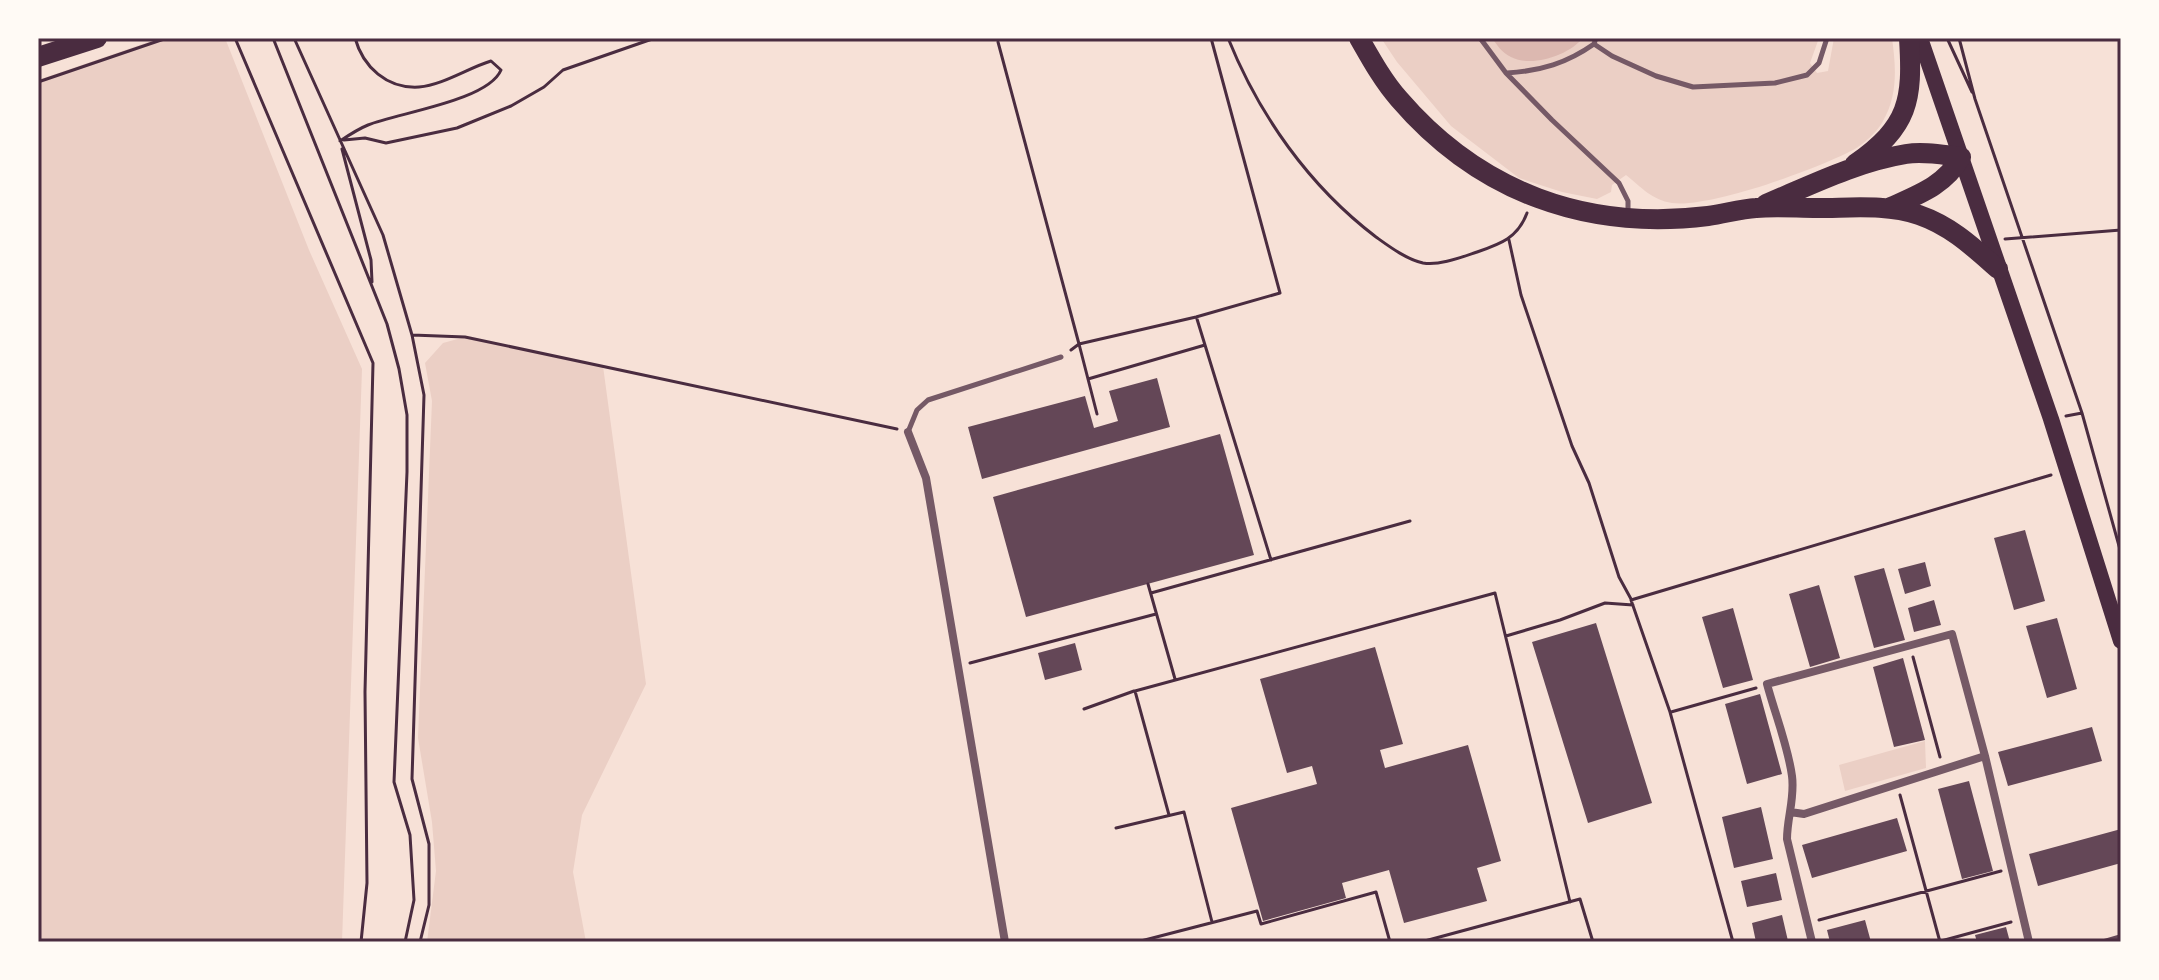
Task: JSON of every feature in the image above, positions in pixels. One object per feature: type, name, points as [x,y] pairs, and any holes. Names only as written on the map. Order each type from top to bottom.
[{"type":"highway","points":[[38,57],[97,38]]},
{"type":"highway","points":[[1359,38],[1397,97],[1433,134],[1484,173],[1533,197],[1579,211],[1628,219],[1707,216],[1756,208],[1891,207],[1940,224],[1959,235],[1998,269]]},
{"type":"highway","points":[[1846,171],[1891,133],[1906,109],[1912,82],[1909,38]]},
{"type":"highway","points":[[1756,208],[1846,171],[1907,154],[1961,157],[1953,171],[1934,187],[1891,207]]},
{"type":"main road","points":[[1920,38],[2051,419],[2121,641]]},
{"type":"street","points":[[908,432],[926,478],[1005,942]]},
{"type":"street","points":[[1812,942],[1787,839],[1792,774],[1767,684],[1952,634],[1985,756],[2029,942]]},
{"type":"street","points":[[1790,812],[1804,814],[1985,756]]},
{"type":"lane","points":[[1480,38],[1506,73],[1619,183],[1628,201],[1628,219]]},
{"type":"lane","points":[[1506,73],[1532,72],[1561,64],[1595,41],[1612,56],[1656,76],[1693,87],[1775,83],[1807,75],[1819,63],[1827,38]]},
{"type":"lane","points":[[908,432],[917,410],[928,400],[1061,357]]},
{"type":"path","points":[[38,82],[167,38]]},
{"type":"path","points":[[235,38],[373,363],[365,692],[367,883],[361,942]]},
{"type":"path","points":[[273,38],[372,286],[395,354],[407,415],[394,782],[410,835],[414,900],[405,942]]},
{"type":"path","points":[[294,38],[383,235],[412,335],[424,407],[412,779],[429,844],[429,905],[420,942]]},
{"type":"path","points":[[340,141],[368,125],[423,112],[482,88],[495,79],[501,70],[491,61],[420,87],[403,85],[378,76],[366,64],[355,38]]},
{"type":"path","points":[[340,141],[365,138],[386,143],[457,128],[511,106],[544,87],[563,70],[655,38]]},
{"type":"path","points":[[1061,357],[1079,344],[1196,317],[1280,293],[1211,38]]},
{"type":"path","points":[[1228,38],[1240,68],[1272,124],[1307,172],[1352,219],[1395,251],[1426,264],[1460,258],[1509,240],[1524,221],[1533,197]]},
{"type":"path","points":[[1947,38],[1975,99]]},
{"type":"path","points":[[1959,38],[1975,99],[2082,413],[2121,553]]},
{"type":"path","points":[[998,42],[1097,414]]},
{"type":"path","points":[[340,141],[371,260],[372,286]]},
{"type":"path","points":[[2024,238],[2121,230]]},
{"type":"path","points":[[1509,240],[1521,295],[1572,446],[1589,483],[1619,577],[1633,605],[1670,712],[1733,942]]},
{"type":"path","points":[[1196,317],[1271,560]]},
{"type":"path","points":[[412,335],[465,337],[908,432]]},
{"type":"path","points":[[1088,379],[1205,345]]},
{"type":"path","points":[[1631,600],[2066,470]]},
{"type":"path","points":[[1151,593],[1410,521]]},
{"type":"path","points":[[1148,584],[1175,679]]},
{"type":"path","points":[[1084,709],[1175,679],[1495,593],[1570,902]]},
{"type":"path","points":[[1506,636],[1605,603],[1633,605]]},
{"type":"path","points":[[956,667],[1156,614]]},
{"type":"path","points":[[1910,645],[1943,769]]},
{"type":"path","points":[[1670,712],[1767,684]]},
{"type":"path","points":[[1135,691],[1169,815]]},
{"type":"path","points":[[1897,783],[1940,942],[2022,919]]},
{"type":"path","points":[[1116,828],[1184,812],[1212,922]]},
{"type":"path","points":[[1808,923],[2011,868]]},
{"type":"path","points":[[1137,942],[1257,911],[1261,924],[1376,892],[1390,942]]},
{"type":"path","points":[[1421,942],[1580,899],[1593,942]]},
{"type":"shaded area","points":[[160,38],[225,38],[309,250],[362,369],[342,942],[38,942],[38,80]]},
{"type":"shaded area","points":[[1381,38],[1819,38],[1810,63],[1817,73],[1828,71],[1834,38],[1892,38],[1895,81],[1888,111],[1874,133],[1853,150],[1815,167],[1763,186],[1689,203],[1658,199],[1626,175],[1612,185],[1611,192],[1597,199],[1519,178],[1451,126],[1397,62]]},
{"type":"shaded area","points":[[1492,38],[1583,38],[1560,54],[1529,61],[1508,55]]},
{"type":"shaded area","points":[[465,337],[603,366],[646,684],[582,815],[573,872],[586,942],[427,942],[436,871],[432,822],[418,738],[432,401],[425,363],[443,343]]},
{"type":"shaded area","points":[[1925,741],[1926,768],[1845,791],[1839,765]]},
{"type":"building","points":[[1157,378],[1170,427],[982,479],[968,427],[1085,396],[1094,428],[1118,421],[1109,391]]},
{"type":"building","points":[[1220,434],[1254,555],[1026,617],[993,497]]},
{"type":"building","points":[[2025,530],[2045,601],[2014,610],[1994,538]]},
{"type":"building","points":[[1925,562],[1931,586],[1905,594],[1898,569]]},
{"type":"building","points":[[1884,568],[1905,640],[1874,648],[1854,576]]},
{"type":"building","points":[[1819,585],[1840,658],[1810,667],[1789,594]]},
{"type":"building","points":[[1934,600],[1941,625],[1914,632],[1908,608]]},
{"type":"building","points":[[1733,608],[1753,680],[1723,688],[1702,617]]},
{"type":"building","points":[[2057,618],[2077,689],[2047,698],[2026,626]]},
{"type":"building","points":[[1596,623],[1652,803],[1588,823],[1532,642]]},
{"type":"building","points":[[1075,643],[1082,670],[1045,680],[1038,653]]},
{"type":"building","points":[[1375,647],[1403,744],[1380,750],[1385,768],[1468,745],[1501,861],[1477,868],[1487,901],[1404,923],[1389,870],[1342,883],[1346,898],[1263,921],[1231,808],[1317,784],[1312,766],[1287,773],[1260,679]]},
{"type":"building","points":[[1903,658],[1925,740],[1894,747],[1873,667]]},
{"type":"building","points":[[1760,694],[1782,774],[1747,784],[1725,704]]},
{"type":"building","points":[[2092,727],[2102,761],[2008,786],[1998,752]]},
{"type":"building","points":[[1969,781],[1993,871],[1962,879],[1938,789]]},
{"type":"building","points":[[1761,807],[1773,859],[1734,868],[1722,817]]},
{"type":"building","points":[[1897,818],[1907,851],[1812,878],[1802,845]]},
{"type":"building","points":[[2121,829],[2121,863],[2038,886],[2029,854]]},
{"type":"building","points":[[1776,873],[1782,900],[1747,907],[1741,881]]},
{"type":"building","points":[[1782,915],[1788,941],[1756,942],[1752,923]]},
{"type":"building","points":[[1865,920],[1871,942],[1830,942],[1827,930]]},
{"type":"building","points":[[2006,927],[2010,942],[1977,942],[1975,935]]},
{"type":"building","points":[[2121,934],[2121,942],[2097,942],[2097,941]]}]
